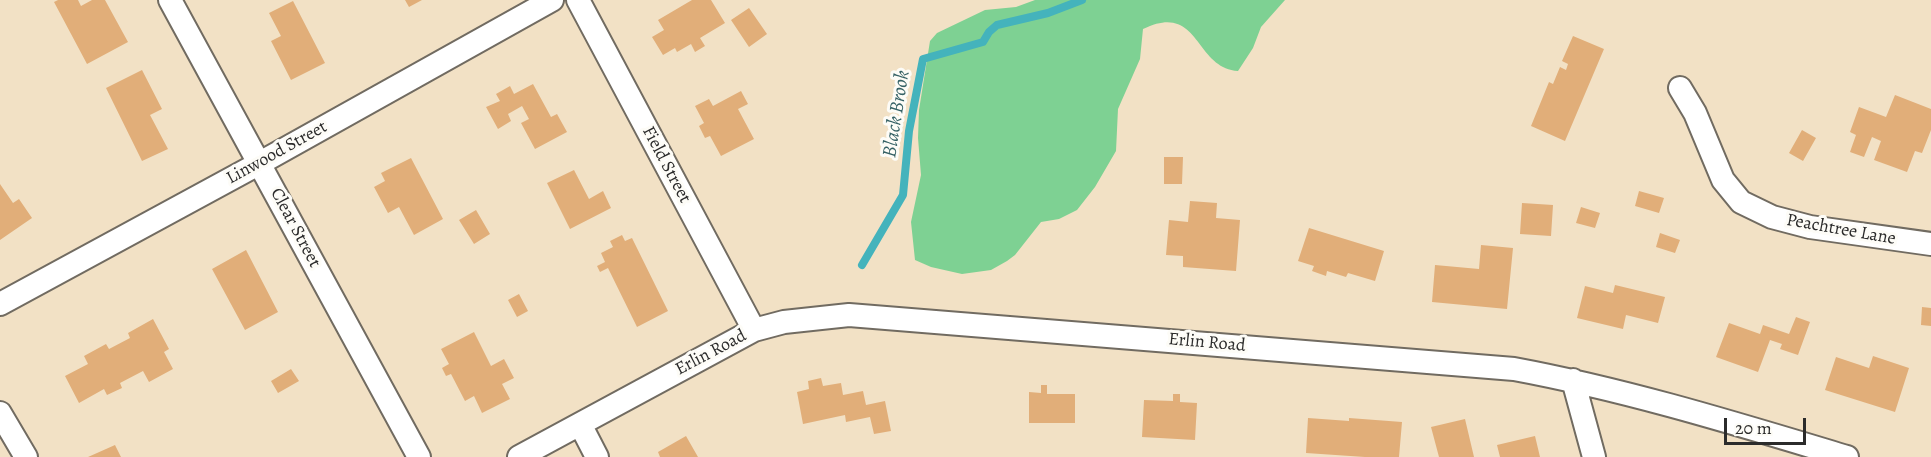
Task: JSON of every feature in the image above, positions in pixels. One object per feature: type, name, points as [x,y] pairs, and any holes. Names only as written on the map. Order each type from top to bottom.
[{"type":"street","name":"Clear Street","points":[[170,0],[419,457]]},
{"type":"street","name":"Linwood Street","points":[[0,304],[260,163],[552,0]]},
{"type":"street","name":"Field Street","points":[[578,0],[754,330]]},
{"type":"street","name":"Peachtree Lane","points":[[1680,88],[1695,113],[1723,180],[1741,202],[1772,218],[1809,227],[1931,244]]},
{"type":"street","name":"Erlin Road","points":[[580,424],[754,330],[784,322],[849,315],[1514,369],[1573,380],[1712,416],[1847,457]]},
{"type":"street","points":[[1573,380],[1594,457]]},
{"type":"street","points":[[0,413],[26,457]]},
{"type":"street","points":[[519,457],[580,424],[597,457]]},
{"type":"green space","points":[[1035,0],[1285,0],[1261,27],[1253,48],[1238,71],[1224,67],[1213,59],[1187,29],[1176,23],[1162,23],[1143,29],[1140,59],[1118,109],[1116,151],[1095,187],[1077,210],[1059,219],[1041,222],[1015,255],[991,270],[962,274],[931,267],[915,260],[911,222],[921,175],[918,138],[919,110],[930,41],[937,33],[985,10],[1016,7]]},
{"type":"building","points":[[78,0],[81,6],[92,0],[105,0],[128,42],[87,64],[54,2]]},
{"type":"building","points":[[405,0],[422,0],[409,7]]},
{"type":"building","points":[[692,0],[711,0],[725,23],[700,38],[705,46],[695,52],[691,44],[677,52],[675,48],[663,55],[652,37],[664,30],[658,20]]},
{"type":"building","points":[[293,1],[325,63],[291,80],[271,41],[281,36],[269,13]]},
{"type":"building","points":[[749,8],[767,34],[749,47],[731,20]]},
{"type":"building","points":[[1573,36],[1604,49],[1565,141],[1531,126],[1549,82],[1553,84],[1560,67],[1566,70],[1568,64],[1562,61]]},
{"type":"building","points":[[142,70],[162,109],[150,115],[168,149],[142,161],[106,88]]},
{"type":"building","points":[[533,84],[551,117],[557,114],[567,132],[535,149],[521,123],[529,119],[522,106],[508,114],[511,121],[498,129],[486,107],[500,101],[496,94],[510,86],[514,94]]},
{"type":"building","points":[[741,91],[748,104],[738,109],[754,139],[721,156],[710,136],[705,138],[699,126],[704,123],[695,106],[709,99],[713,106]]},
{"type":"building","points":[[1895,95],[1931,109],[1931,130],[1922,153],[1915,151],[1907,172],[1874,160],[1881,141],[1872,137],[1864,157],[1850,152],[1856,135],[1850,132],[1859,107],[1886,117]]},
{"type":"building","points":[[1802,130],[1816,138],[1803,161],[1789,153]]},
{"type":"building","points":[[1164,157],[1183,157],[1182,184],[1164,184]]},
{"type":"building","points":[[411,158],[443,219],[414,235],[399,207],[388,213],[374,187],[385,181],[381,173]]},
{"type":"building","points":[[574,170],[589,199],[603,191],[611,208],[570,229],[547,183]]},
{"type":"building","points":[[0,184],[13,203],[19,199],[32,218],[0,240]]},
{"type":"building","points":[[1639,191],[1664,198],[1659,213],[1635,206]]},
{"type":"building","points":[[1190,201],[1217,203],[1216,218],[1240,220],[1236,271],[1183,267],[1183,256],[1166,255],[1169,220],[1188,222]]},
{"type":"building","points":[[1522,203],[1553,205],[1551,236],[1520,234]]},
{"type":"building","points":[[1581,207],[1600,213],[1595,228],[1576,223]]},
{"type":"building","points":[[476,210],[490,234],[474,244],[459,220]]},
{"type":"building","points":[[1309,228],[1384,251],[1375,281],[1348,273],[1346,277],[1327,271],[1326,276],[1312,271],[1314,266],[1298,261]]},
{"type":"building","points":[[1660,233],[1680,240],[1675,253],[1656,247]]},
{"type":"building","points":[[622,235],[625,241],[632,238],[668,311],[637,327],[608,268],[600,272],[597,266],[605,262],[601,253],[613,247],[610,241]]},
{"type":"building","points":[[1481,245],[1513,248],[1507,309],[1432,302],[1435,265],[1479,269]]},
{"type":"building","points":[[246,250],[278,312],[245,330],[212,269]]},
{"type":"building","points":[[1615,285],[1665,297],[1658,323],[1626,315],[1623,329],[1577,318],[1585,286],[1613,293]]},
{"type":"building","points":[[519,294],[528,311],[517,317],[508,300]]},
{"type":"building","points":[[1922,307],[1931,308],[1931,326],[1921,325]]},
{"type":"building","points":[[1796,317],[1810,322],[1798,355],[1780,349],[1782,344],[1770,340],[1758,372],[1716,357],[1729,323],[1760,334],[1763,325],[1789,334]]},
{"type":"building","points":[[153,319],[169,349],[164,352],[173,369],[149,382],[143,371],[120,383],[122,388],[107,395],[104,389],[79,403],[65,376],[88,364],[84,356],[106,344],[109,349],[130,338],[128,333]]},
{"type":"building","points":[[474,332],[491,366],[504,359],[514,378],[502,384],[510,399],[482,413],[474,396],[465,401],[451,374],[446,376],[442,368],[449,364],[441,349]]},
{"type":"building","points":[[1873,356],[1909,368],[1895,412],[1825,390],[1836,357],[1869,368]]},
{"type":"building","points":[[291,369],[299,381],[278,393],[271,381]]},
{"type":"building","points":[[821,378],[823,386],[841,383],[843,395],[863,391],[866,405],[885,401],[891,431],[874,434],[870,417],[846,422],[845,415],[803,424],[797,392],[809,389],[808,381]]},
{"type":"building","points":[[1041,385],[1047,385],[1047,394],[1075,394],[1075,423],[1029,423],[1029,392],[1041,393]]},
{"type":"building","points":[[1173,394],[1180,394],[1180,402],[1197,403],[1195,440],[1142,437],[1144,400],[1173,401]]},
{"type":"building","points":[[1308,418],[1402,422],[1399,457],[1306,453]]},
{"type":"building","points":[[1465,419],[1474,457],[1439,457],[1431,427]]},
{"type":"building","points":[[686,436],[698,457],[660,457],[658,452]]},
{"type":"building","points":[[1535,436],[1540,457],[1500,457],[1497,445]]},
{"type":"building","points":[[115,445],[121,457],[88,457]]},
{"type":"waterway","name":"Black Brook","points":[[862,265],[903,195],[909,131],[923,59],[983,42],[997,25],[1048,13],[1082,0]]}]
